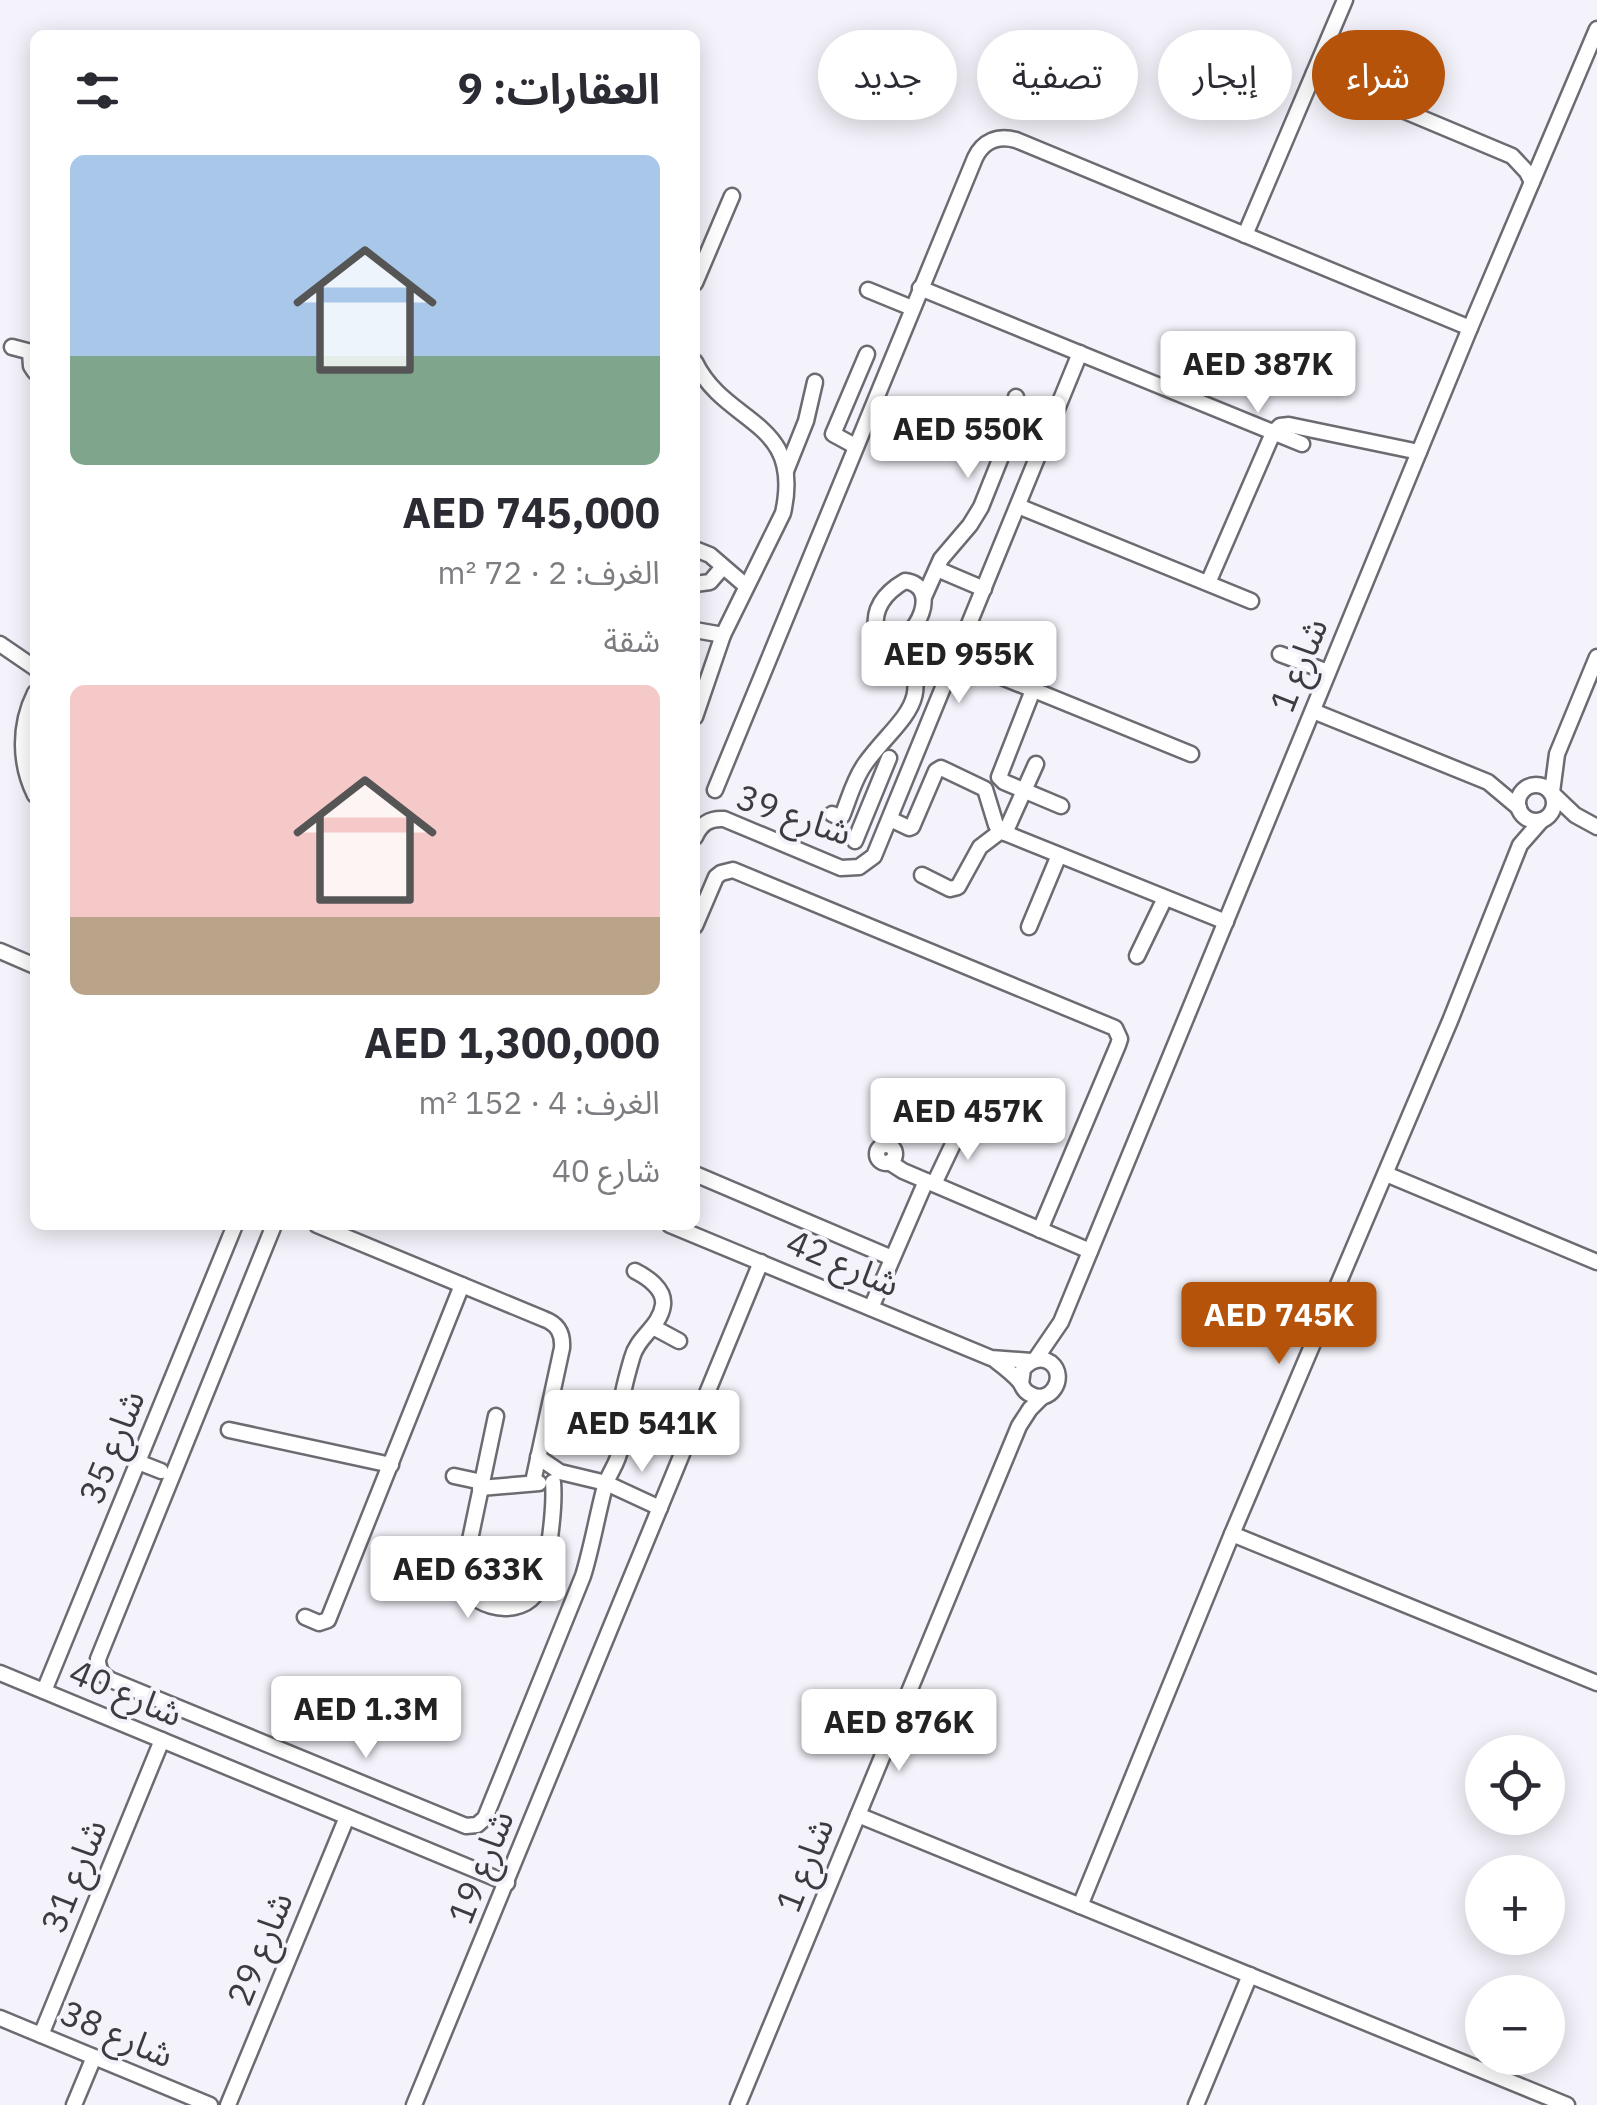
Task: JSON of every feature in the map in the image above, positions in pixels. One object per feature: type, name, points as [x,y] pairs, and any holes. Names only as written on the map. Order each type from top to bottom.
[{"type":"street","points":[[1332,30],[1345,0]]},
{"type":"street","name":"شارع 1","points":[[1054,1367],[1062,1322],[1090,1251],[1596,28]]},
{"type":"street","points":[[1312,78],[1245,236],[1470,328]]},
{"type":"street","points":[[1426,120],[1512,156],[1532,182]]},
{"type":"street","name":"شارع 39","points":[[714,790],[978,152],[996,139],[1016,140],[1245,236]]},
{"type":"street","points":[[700,271],[732,196]]},
{"type":"street","points":[[920,288],[1302,444]]},
{"type":"street","points":[[868,290],[912,308]]},
{"type":"street","points":[[12,347],[30,352]]},
{"type":"street","name":"شارع 39","points":[[700,830],[716,818],[724,819],[841,868],[850,869],[874,856],[1080,353]]},
{"type":"street","points":[[856,446],[833,436],[833,432],[866,354]]},
{"type":"street","points":[[700,372],[717,392],[772,438],[782,455],[787,494],[783,513],[723,635],[700,702]]},
{"type":"street","points":[[786,472],[806,421],[815,382]]},
{"type":"street","points":[[936,568],[916,624],[906,636],[895,642],[879,634],[874,625],[886,594],[936,568],[981,507],[1002,452],[1016,396]]},
{"type":"street","points":[[806,421],[833,432]]},
{"type":"street","points":[[1208,584],[1273,432],[1280,426],[1419,452]]},
{"type":"street","points":[[1018,506],[1250,600]]},
{"type":"street","points":[[700,551],[746,586]]},
{"type":"street","points":[[700,583],[710,582],[722,568]]},
{"type":"street","points":[[936,568],[984,589]]},
{"type":"street","points":[[905,581],[919,586],[924,597]]},
{"type":"street","points":[[700,631],[723,635]]},
{"type":"street","points":[[895,642],[912,664],[916,690],[905,716],[862,769],[838,814],[863,822],[909,828],[941,768],[985,788],[996,825],[1003,832],[1226,922]]},
{"type":"street","points":[[0,644],[30,665]]},
{"type":"street","points":[[1280,654],[1328,672]]},
{"type":"street","points":[[1080,1906],[1520,845],[1554,808],[1556,754],[1597,657]]},
{"type":"street","points":[[955,658],[1191,754]]},
{"type":"street","points":[[1033,690],[999,774],[1001,780],[1061,806]]},
{"type":"street","points":[[30,706],[22,741],[30,780]]},
{"type":"street","points":[[1313,711],[1488,782],[1540,784],[1590,824]]},
{"type":"street","points":[[1520,845],[1518,798],[1556,754]]},
{"type":"street","points":[[855,841],[889,758]]},
{"type":"street","points":[[922,875],[954,888],[960,883],[980,847],[1003,832],[1036,764]]},
{"type":"street","points":[[1488,782],[1528,819],[1564,818],[1590,824]]},
{"type":"street","points":[[1029,928],[1059,855]]},
{"type":"street","points":[[700,914],[716,877],[733,870],[1115,1028],[1119,1033],[1118,1045],[1040,1230]]},
{"type":"street","points":[[1137,956],[1165,898]]},
{"type":"street","points":[[0,951],[30,964]]},
{"type":"street","points":[[870,1308],[962,1123]]},
{"type":"street","points":[[889,1162],[1090,1251]]},
{"type":"street","points":[[1386,1174],[1597,1262]]},
{"type":"street","points":[[700,1176],[892,1258]]},
{"type":"street","name":"شارع 35","points":[[44,1691],[234,1230]]},
{"type":"street","points":[[272,1230],[167,1473],[98,1659],[100,1672],[111,1680],[472,1826],[482,1822],[488,1813],[583,1576],[606,1484],[620,1452],[621,1405],[633,1352],[663,1306],[662,1297],[648,1278],[635,1271]]},
{"type":"street","points":[[336,1230],[551,1322],[561,1333],[562,1348],[533,1482]]},
{"type":"street","name":"شارع 42","points":[[682,1230],[991,1358],[1022,1386]]},
{"type":"street","name":"شارع 19","points":[[414,2105],[762,1262]]},
{"type":"street","points":[[305,1617],[320,1624],[328,1620],[462,1285]]},
{"type":"street","name":"شارع 1","points":[[1033,1360],[1062,1322]]},
{"type":"street","points":[[653,1326],[679,1341]]},
{"type":"street","name":"شارع 42","points":[[991,1358],[1033,1360]]},
{"type":"street","points":[[1033,1360],[1048,1361],[1054,1367],[1058,1375],[1053,1391],[1042,1397],[1033,1396],[1022,1386],[1021,1372],[1033,1360]]},
{"type":"street","name":"شارع 1","points":[[1019,1426],[1022,1386]]},
{"type":"street","name":"شارع 1","points":[[738,2105],[1019,1426],[1042,1397]]},
{"type":"street","points":[[496,1416],[463,1582],[476,1600],[518,1607],[532,1599],[540,1586],[560,1478],[555,1469],[538,1458]]},
{"type":"street","points":[[229,1430],[390,1465]]},
{"type":"street","points":[[138,1462],[167,1473]]},
{"type":"street","points":[[454,1476],[481,1485],[560,1478],[606,1484],[660,1508]]},
{"type":"street","points":[[1232,1534],[1597,1683]]},
{"type":"street","name":"شارع 40","points":[[0,1673],[507,1883]]},
{"type":"street","name":"شارع 31","points":[[42,2035],[162,1740]]},
{"type":"street","points":[[858,1815],[1567,2105]]},
{"type":"street","name":"شارع 29","points":[[228,2105],[347,1817]]},
{"type":"street","points":[[1196,2105],[1250,1975]]},
{"type":"street","name":"شارع 38","points":[[0,2018],[210,2105]]},
{"type":"street","points":[[74,2105],[94,2056]]}]
